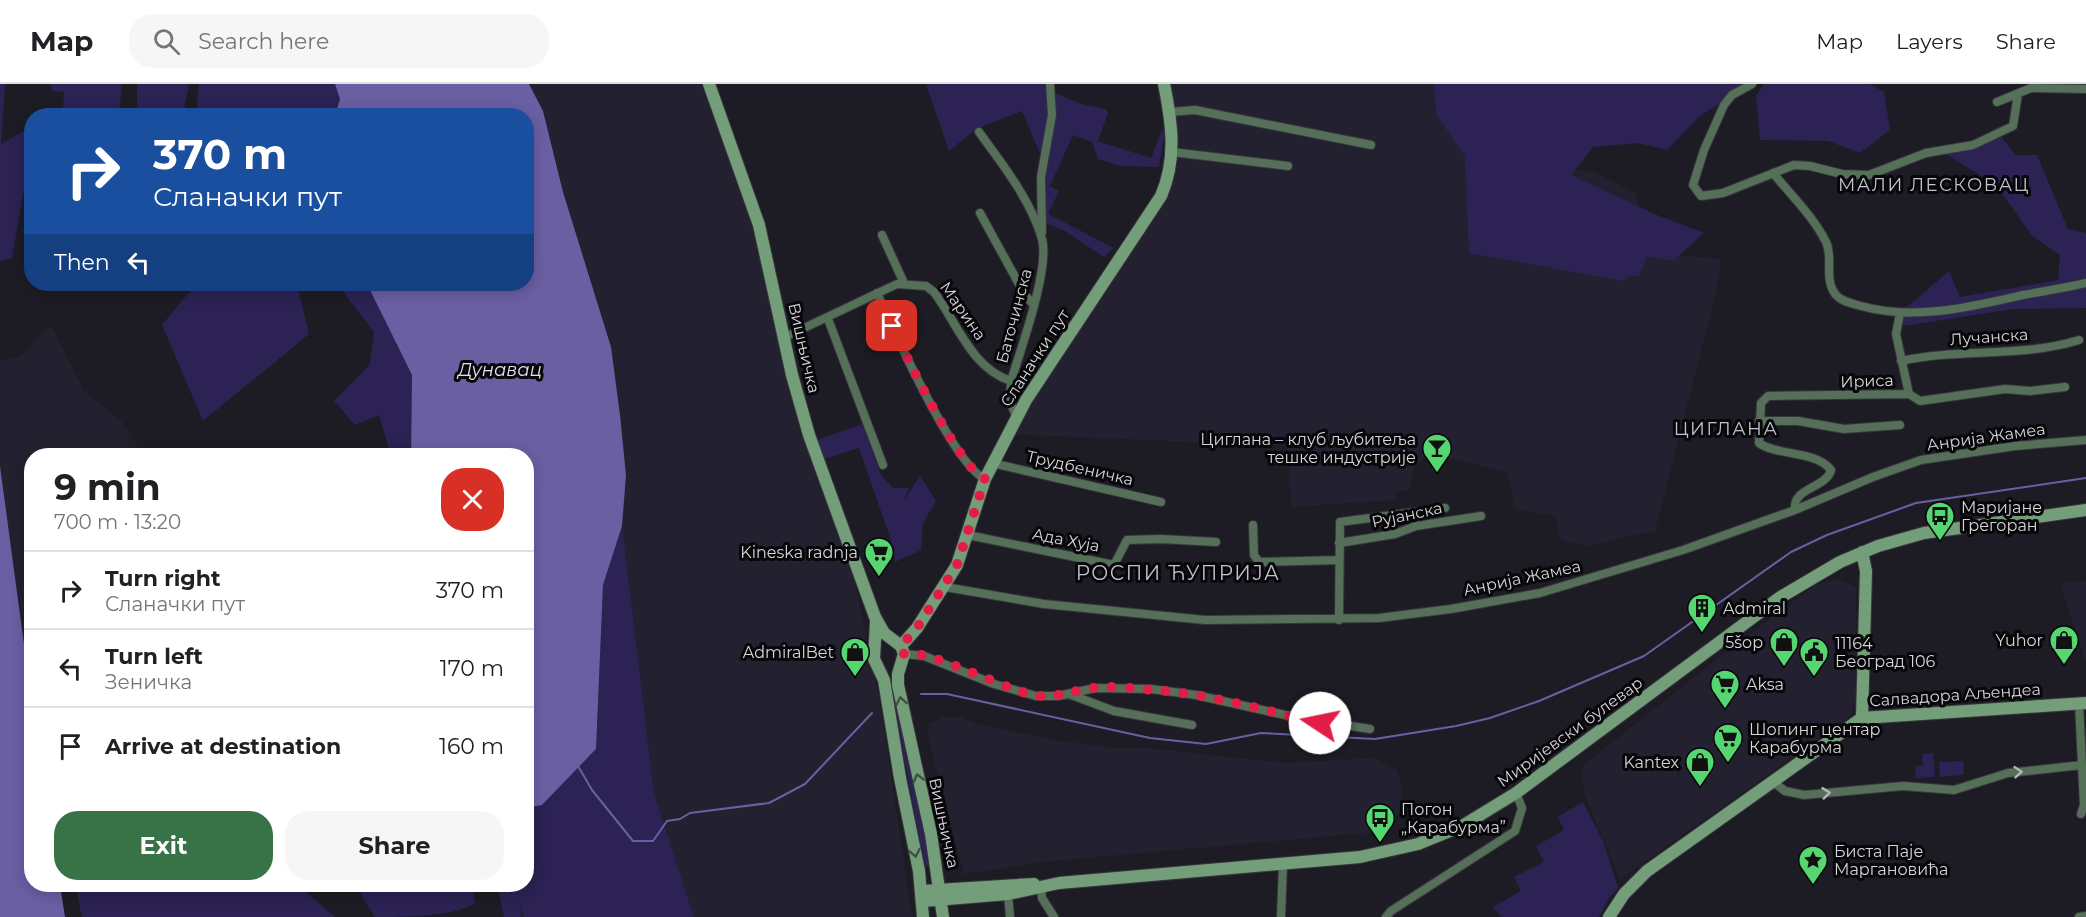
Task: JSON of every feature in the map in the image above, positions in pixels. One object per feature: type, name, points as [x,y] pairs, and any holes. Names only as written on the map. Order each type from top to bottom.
[{"type":"street","name":"Вишњичка","points":[[709,84],[758,219],[783,338],[809,435],[875,617],[900,652],[898,680],[902,708],[942,894],[943,917]]},
{"type":"street","points":[[1042,239],[1041,177],[1052,115],[1050,84]]},
{"type":"street","name":"Сланачки пут","points":[[900,652],[945,587],[961,555],[985,479],[1016,416],[1161,196],[1170,173],[1172,152],[1170,112],[1164,84]]},
{"type":"street","points":[[1752,84],[1732,95],[1724,105],[1704,150],[1693,185],[1701,196],[1711,196],[1789,165],[1800,165],[1842,174],[1869,175],[1926,153],[1973,145],[2013,126],[2018,94]]},
{"type":"street","points":[[1997,102],[2031,88],[2086,89]]},
{"type":"street","points":[[1170,112],[1195,110],[1371,145]]},
{"type":"street","name":"Баточинска","points":[[979,132],[1019,191],[1042,239],[1042,271],[1011,381]]},
{"type":"street","points":[[1172,152],[1288,166]]},
{"type":"street","points":[[1773,173],[1810,217],[1825,242],[1829,280],[1837,296],[1877,310],[1900,313],[1971,307],[2086,283]]},
{"type":"street","points":[[980,213],[1025,296],[1033,304]]},
{"type":"street","points":[[783,338],[828,319],[877,293],[904,283],[882,235]]},
{"type":"street","name":"Марина","points":[[904,283],[931,289],[980,361],[995,374],[1011,381]]},
{"type":"street","points":[[877,293],[942,424],[975,470],[985,479]]},
{"type":"street","points":[[1900,313],[1896,334],[1909,394]]},
{"type":"street","points":[[828,319],[883,465]]},
{"type":"street","name":"Лучанска","points":[[1901,361],[2040,349],[2079,340]]},
{"type":"street","points":[[1011,381],[1010,401],[1016,416]]},
{"type":"street","name":"Ириса","points":[[1759,421],[1762,400],[1772,395],[1842,397],[1909,394],[1920,401],[2006,389],[2030,391],[2065,387]]},
{"type":"street","points":[[1795,510],[1795,503],[1800,495],[1827,478],[1830,468],[1802,455],[1761,446],[1758,437],[1759,421],[1798,422],[1844,429],[1900,425]]},
{"type":"street","name":"Анрија Жамеа","points":[[945,587],[1044,604],[1167,618],[1339,620],[1451,609],[1540,593],[1683,550],[1795,510],[1873,477],[1921,460],[2015,446],[2086,440]]},
{"type":"street","name":"Трудбеничка","points":[[992,463],[1161,502]]},
{"type":"street","points":[[1339,620],[1338,526],[1342,520],[1413,514],[1445,508]]},
{"type":"street","name":"Миријевски булевар","points":[[942,894],[1008,894],[1040,886],[1360,857],[1412,846],[1462,826],[1516,793],[1779,598],[1823,571],[1862,552],[1940,530],[2086,510]]},
{"type":"street","name":"Рујанска","points":[[1339,543],[1395,534],[1416,526],[1481,516]]},
{"type":"street","points":[[1252,525],[1254,555],[1262,563],[1339,560]]},
{"type":"street","name":"Ада Хуја","points":[[968,535],[1114,565],[1127,540],[1161,538],[1216,542]]},
{"type":"street","points":[[1862,552],[1866,571],[1862,718]]},
{"type":"street","name":"Вишњичка","points":[[875,617],[874,659],[884,681],[922,896],[923,917]]},
{"type":"street","points":[[875,650],[881,643],[900,652],[924,656],[994,684],[1044,697],[1095,688],[1169,691],[1320,723],[1370,729]]},
{"type":"street","points":[[878,667],[889,672],[900,652]]},
{"type":"street","points":[[1068,694],[1114,711],[1192,725]]},
{"type":"street","points":[[2081,813],[2084,805],[2083,703]]},
{"type":"street","name":"Салвадора Аљендеа","points":[[1609,917],[1624,894],[1647,871],[1862,718],[2083,703]]},
{"type":"street","points":[[1772,781],[1785,791],[1804,795],[1904,786],[1954,790],[2008,773],[2082,765]]},
{"type":"street","points":[[1386,917],[1391,911],[1515,831],[1522,808],[1516,793]]},
{"type":"street","points":[[1281,917],[1283,864]]},
{"type":"street","name":"Миријевски булевар","points":[[922,896],[1028,883],[1040,886]]},
{"type":"street","points":[[1040,886],[1042,898],[1054,917]]},
{"type":"street","points":[[1008,894],[1010,917]]},
{"type":"street","points":[[2079,917],[2086,916]]},
{"type":"shaded area","points":[[0,84],[5,84],[1,144],[24,131],[24,188],[12,258],[0,261]]},
{"type":"shaded area","points":[[51,84],[122,84],[120,108],[63,108],[64,92],[52,91]]},
{"type":"shaded area","points":[[137,84],[189,84],[184,108],[137,108]]},
{"type":"shaded area","points":[[199,84],[335,84],[340,99],[337,108],[197,108]]},
{"type":"shaded area","points":[[529,84],[704,84],[742,181],[781,337],[849,556],[880,702],[912,917],[521,917],[519,897],[522,892],[534,892],[534,807],[542,805],[626,475],[611,347],[563,192],[543,111]]},
{"type":"shaded area","points":[[926,84],[1044,84],[1046,89],[1081,104],[1106,109],[1108,113],[1098,141],[1151,158],[1162,130],[1165,130],[1159,167],[1120,166],[1098,159],[1092,142],[1073,135],[1050,186],[1059,191],[1048,214],[1114,248],[1104,257],[1063,230],[1045,223],[1045,166],[1022,111],[976,129],[949,151]]},
{"type":"shaded area","points":[[1164,84],[1433,84],[1437,116],[1465,157],[1595,172],[1634,192],[1656,253],[1721,259],[1715,296],[1655,531],[1585,546],[1561,540],[1555,516],[1514,508],[1508,473],[1430,453],[1414,468],[1409,491],[1396,491],[1395,500],[1291,507],[1288,446],[1006,434],[1169,173]]},
{"type":"shaded area","points":[[1433,84],[1750,84],[1700,116],[1667,150],[1638,143],[1593,147],[1571,175],[1657,215],[1704,233],[1673,261],[1647,256],[1639,276],[1629,276],[1623,281],[1469,253],[1465,157],[1437,116]]},
{"type":"shaded area","points":[[1764,84],[1870,84],[1884,92],[1890,130],[1860,153],[1828,141],[1760,140],[1756,96]]},
{"type":"shaded area","points":[[1999,134],[2016,155],[2037,155],[2068,229],[2086,233],[2086,308],[2013,309],[1897,327],[1900,313],[1949,271],[1960,297],[2058,280],[2060,255],[2032,236],[1996,185],[1941,151]]},
{"type":"shaded area","points":[[190,291],[299,291],[309,334],[203,421],[162,325]]},
{"type":"shaded area","points":[[342,291],[370,291],[412,375],[411,448],[389,448],[379,415],[355,425],[334,401],[370,364],[374,332]]},
{"type":"shaded area","points":[[51,325],[84,391],[122,422],[139,448],[24,448],[24,644],[0,466],[0,360],[21,356]]},
{"type":"shaded area","points":[[862,424],[881,475],[893,488],[909,488],[904,501],[920,475],[936,501],[923,523],[921,550],[895,562],[894,549],[859,448],[824,459],[817,440]]},
{"type":"shaded area","points":[[622,526],[654,794],[694,917],[524,917],[520,904],[521,917],[504,917],[499,892],[534,892],[534,807],[542,805],[596,749],[603,585]]},
{"type":"shaded area","points":[[1837,579],[1856,587],[1856,692],[1852,715],[1620,879],[1584,794],[1582,766],[1743,639],[1816,585]]},
{"type":"shaded area","points":[[2086,581],[2086,663],[2060,583]]},
{"type":"shaded area","points":[[892,678],[931,866],[925,867],[889,679]]},
{"type":"shaded area","points":[[944,717],[960,717],[977,724],[1060,741],[1115,748],[1148,748],[1284,763],[1374,758],[1396,769],[1401,782],[1403,810],[1374,832],[1042,862],[964,874],[927,733],[928,724]]},
{"type":"shaded area","points":[[1933,753],[1935,777],[1916,778],[1915,766],[1923,765],[1922,754]]},
{"type":"shaded area","points":[[1963,761],[1964,775],[1940,777],[1939,762]]},
{"type":"shaded area","points":[[1583,802],[1603,841],[1618,888],[1609,898],[1599,917],[1501,917],[1493,907],[1521,891],[1514,877],[1544,862],[1536,846],[1564,830],[1558,817]]},
{"type":"shaded area","points":[[77,892],[306,892],[335,917],[82,917]]},
{"type":"shaded area","points":[[359,892],[474,892],[475,904],[452,912],[375,917]]},
{"type":"water","name":"Дунавац","points":[[335,84],[529,84],[543,111],[563,192],[611,347],[626,475],[622,526],[603,585],[596,749],[542,805],[534,807],[534,448],[411,448],[412,375],[370,291],[534,291],[534,108],[337,108],[340,99]]},
{"type":"water","points":[[0,466],[24,644],[24,892],[61,892],[65,917],[0,917]]},
{"type":"waterway","points":[[921,694],[947,694],[1150,738],[1206,744],[1261,733],[1375,739],[1456,726],[1490,718],[1539,701],[1644,656],[1791,552],[1827,535],[1916,503],[2086,478]]},
{"type":"waterway","points":[[578,766],[592,790],[633,841],[653,841],[667,821],[680,819],[690,813],[769,803],[805,784],[872,713]]},
{"type":"place","name":"Циглана – клуб љубитеља тешке индустрије","points":[[1437,474]]},
{"type":"place","name":"Маријане Грегоран","points":[[1940,542]]},
{"type":"place","name":"Kineska radnja","points":[[879,578]]},
{"type":"place","name":"Admiral","points":[[1702,634]]},
{"type":"place","name":"Yuhor","points":[[2064,666]]},
{"type":"place","name":"5šop","points":[[1784,668]]},
{"type":"place","name":"AdmiralBet","points":[[855,678]]},
{"type":"place","name":"11164 Београд 106","points":[[1814,678]]},
{"type":"place","name":"Aksa","points":[[1725,710]]},
{"type":"place","name":"Шопинг центар Карабурма","points":[[1728,764]]},
{"type":"place","name":"Kantex","points":[[1700,788]]},
{"type":"place","name":"Погон „Карабурма”","points":[[1380,844]]},
{"type":"place","name":"Биста Паје Маргановића","points":[[1813,886]]},
{"type":"district","name":"МАЛИ ЛЕСКОВАЦ","points":[[1934,185]]},
{"type":"district","name":"ЦИГЛАНА","points":[[1726,429]]},
{"type":"district","name":"РОСПИ ЋУПРИЈА","points":[[1178,573]]},
{"type":"route","points":[[892,326],[949,436],[980,477],[985,479],[957,565],[912,636],[901,646],[904,654],[910,652],[924,656],[967,671],[994,684],[1036,696],[1058,696],[1095,688],[1151,690],[1196,695],[1320,723]]}]
